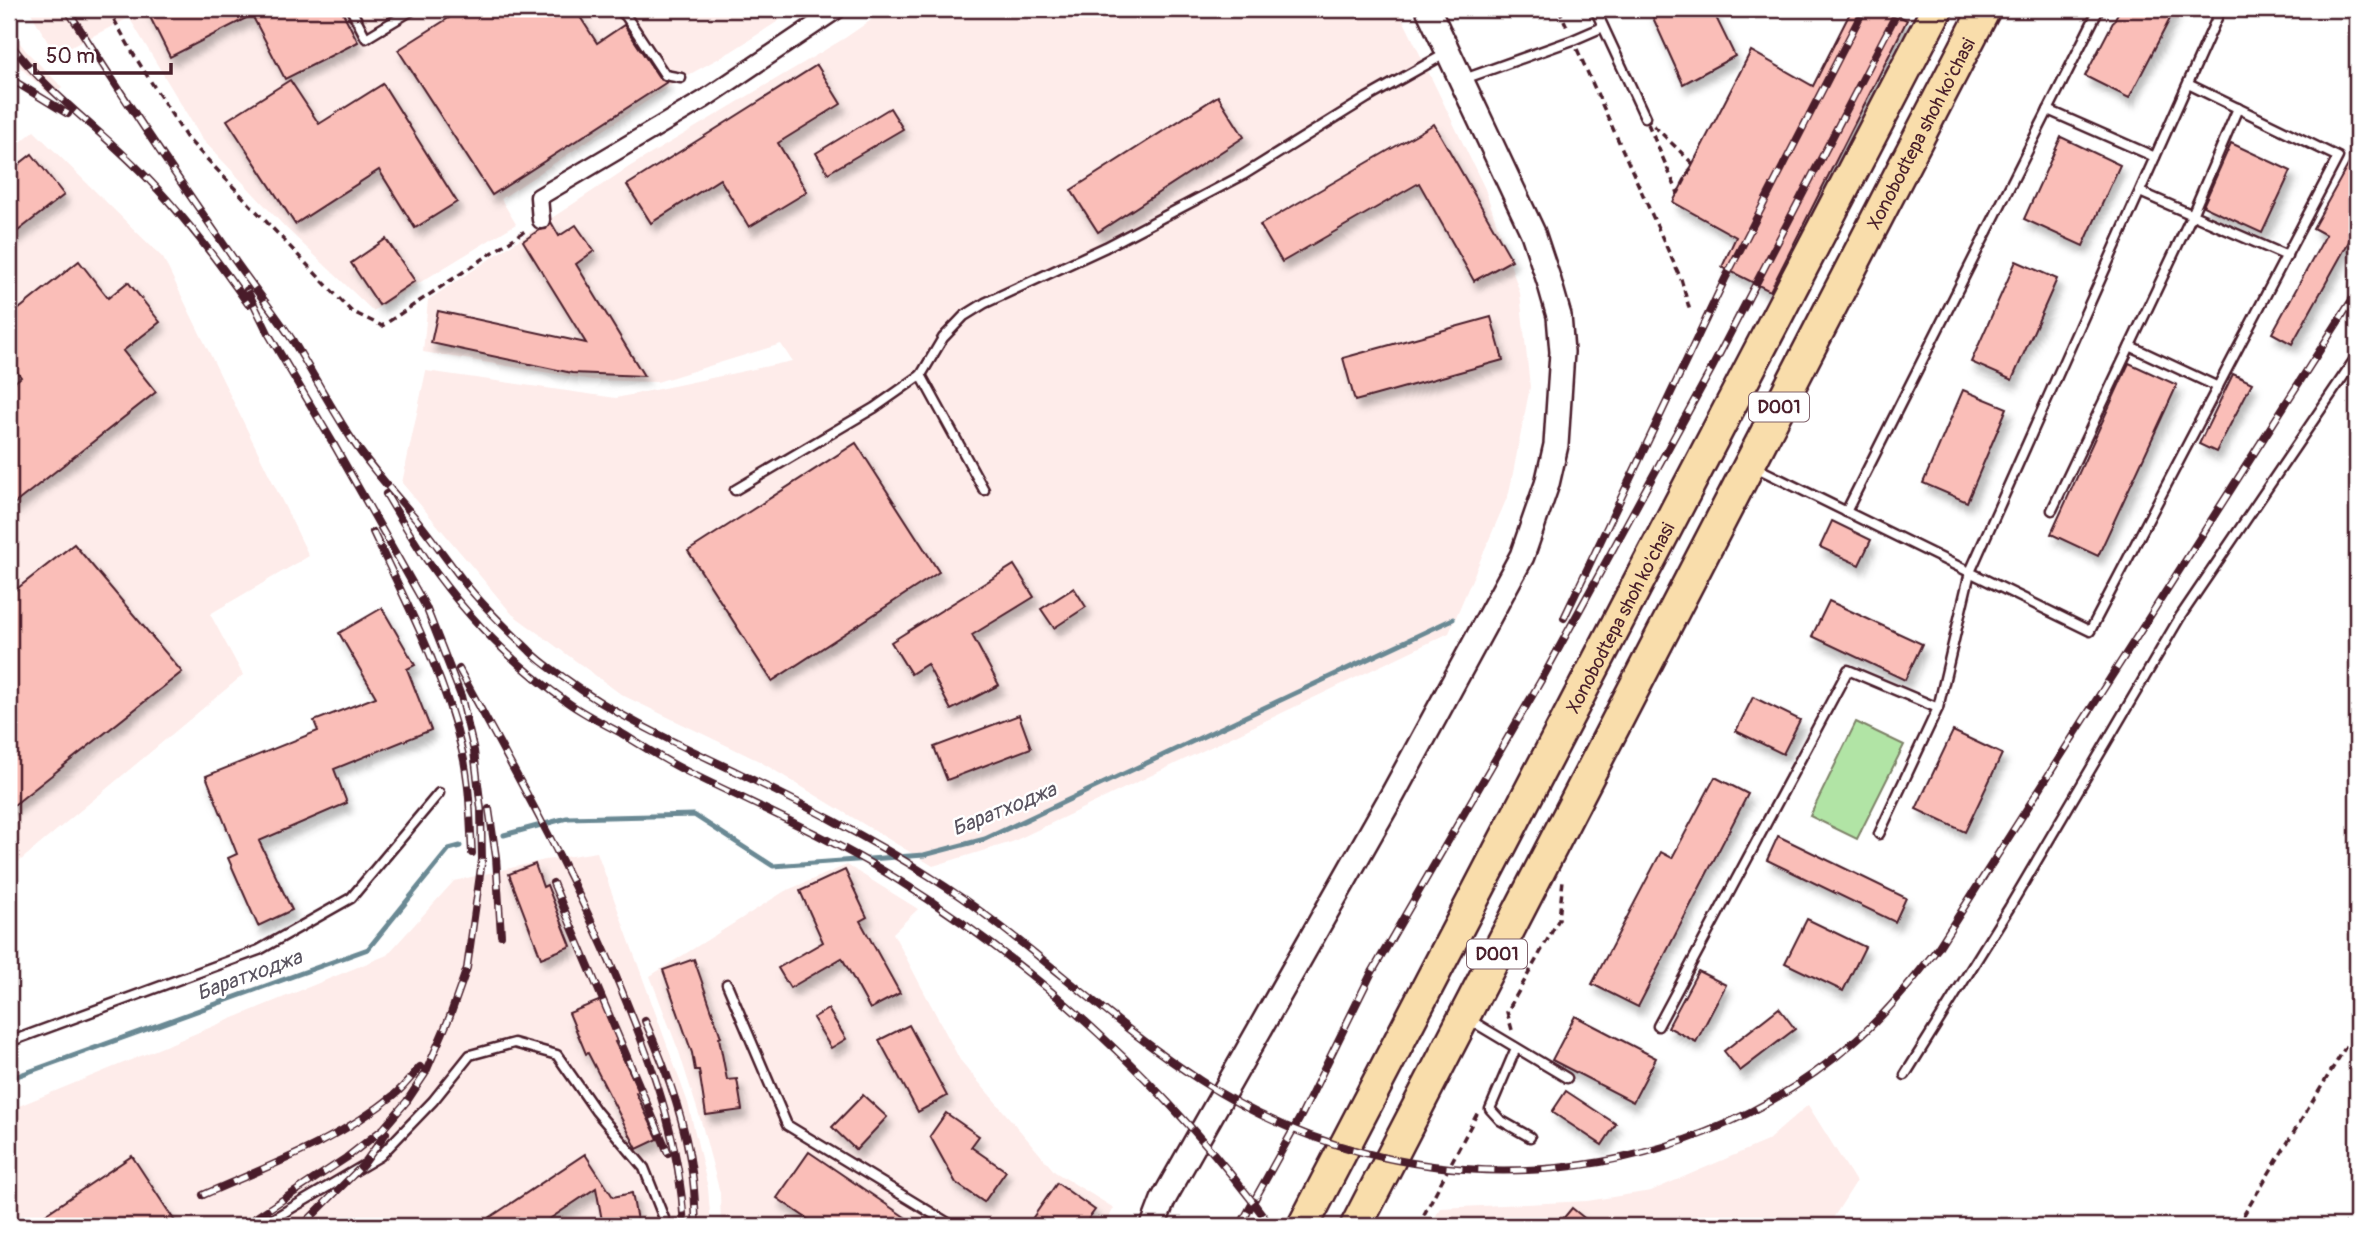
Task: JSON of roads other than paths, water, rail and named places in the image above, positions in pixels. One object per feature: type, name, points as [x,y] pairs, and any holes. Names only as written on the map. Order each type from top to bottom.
[{"type":"highway","name":"Xonobodtepa shoh ko'chasi","points":[[1303,1226],[1937,9]]},
{"type":"highway","name":"Xonobodtepa shoh ko'chasi","points":[[1356,1226],[1984,9]]},
{"type":"highway","points":[[1379,1081],[1420,1103]]},
{"type":"street","points":[[541,220],[539,197],[703,100],[838,9]]},
{"type":"street","points":[[1153,1226],[1163,1200],[1393,794],[1522,556],[1547,484],[1556,445],[1562,352],[1559,316],[1532,233],[1428,9]]},
{"type":"lane","points":[[351,9],[366,38],[414,9]]},
{"type":"lane","points":[[618,9],[626,16],[665,75],[681,78]]},
{"type":"lane","points":[[1595,9],[1645,117]]},
{"type":"lane","points":[[1846,512],[2099,9]]},
{"type":"lane","points":[[1879,834],[1938,708],[1970,572],[2221,9]]},
{"type":"lane","points":[[1461,80],[1603,27]]},
{"type":"lane","points":[[735,490],[874,408],[920,375],[943,338],[964,316],[985,303],[1106,247],[1243,175],[1367,98],[1447,53]]},
{"type":"lane","points":[[1749,465],[2090,631],[2338,157],[2188,84]]},
{"type":"lane","points":[[2052,510],[2192,215],[2238,108]]},
{"type":"lane","points":[[2048,110],[2155,157]]},
{"type":"lane","points":[[2140,192],[2287,256]]},
{"type":"lane","points":[[2130,346],[2218,387]]},
{"type":"lane","points":[[1905,1075],[2009,908],[2180,617],[2357,356]]},
{"type":"lane","points":[[920,375],[984,490]]},
{"type":"lane","points":[[1658,1026],[1847,670],[1938,708]]},
{"type":"lane","points":[[9,1042],[259,950],[351,898],[439,793]]},
{"type":"lane","points":[[727,984],[787,1125],[953,1226]]},
{"type":"lane","points":[[1465,1016],[1567,1078]]},
{"type":"lane","points":[[261,1226],[380,1156],[433,1101],[470,1055],[514,1043],[557,1055],[596,1111],[644,1168],[667,1226]]},
{"type":"lane","points":[[1516,1048],[1490,1109],[1500,1120],[1531,1137]]},
{"type":"waterway","name":"Баратходжа","points":[[504,835],[567,818],[694,815],[773,866],[924,855],[985,839],[1453,619]]},
{"type":"waterway","name":"Баратходжа","points":[[9,1079],[368,949],[449,849],[460,846]]},
{"type":"railway","points":[[67,9],[187,192],[293,341],[356,446],[424,528],[462,580],[498,620],[551,669],[628,718],[834,821],[929,876],[999,925],[1132,1032],[1201,1081],[1279,1123],[1363,1152],[1449,1168],[1536,1170],[1623,1158],[1706,1132],[1785,1092],[1868,1029],[1938,948],[2357,292]]},
{"type":"railway","points":[[1564,618],[1725,279],[1864,9]]},
{"type":"railway","points":[[1240,1226],[1302,1114],[1371,974],[1543,677],[1712,368],[1899,9]]},
{"type":"railway","points":[[9,42],[59,97],[134,164],[164,196],[202,241],[248,304]]},
{"type":"railway","points":[[9,78],[68,114]]},
{"type":"railway","points":[[243,1226],[346,1158],[383,1129],[425,1074],[467,968],[482,860],[481,809],[474,751],[461,696],[426,607],[268,333],[247,290]]},
{"type":"railway","points":[[386,494],[441,580],[474,619],[529,673],[576,708],[674,764],[870,863],[949,913],[1001,951],[1100,1034],[1146,1079],[1232,1175],[1271,1226]]},
{"type":"railway","points":[[373,532],[424,639],[454,722],[467,776],[472,853]]},
{"type":"railway","points":[[459,669],[569,874],[626,1001],[665,1111],[678,1167],[684,1226]]},
{"type":"railway","points":[[489,809],[496,857],[501,935]]},
{"type":"railway","points":[[553,883],[668,1153]]},
{"type":"railway","points":[[645,1021],[667,1076],[685,1133],[693,1179],[696,1226]]},
{"type":"railway","points":[[203,1195],[302,1151],[350,1126],[394,1095],[420,1067]]},
{"type":"railway","points":[[302,1226],[363,1165],[386,1133]]}]
